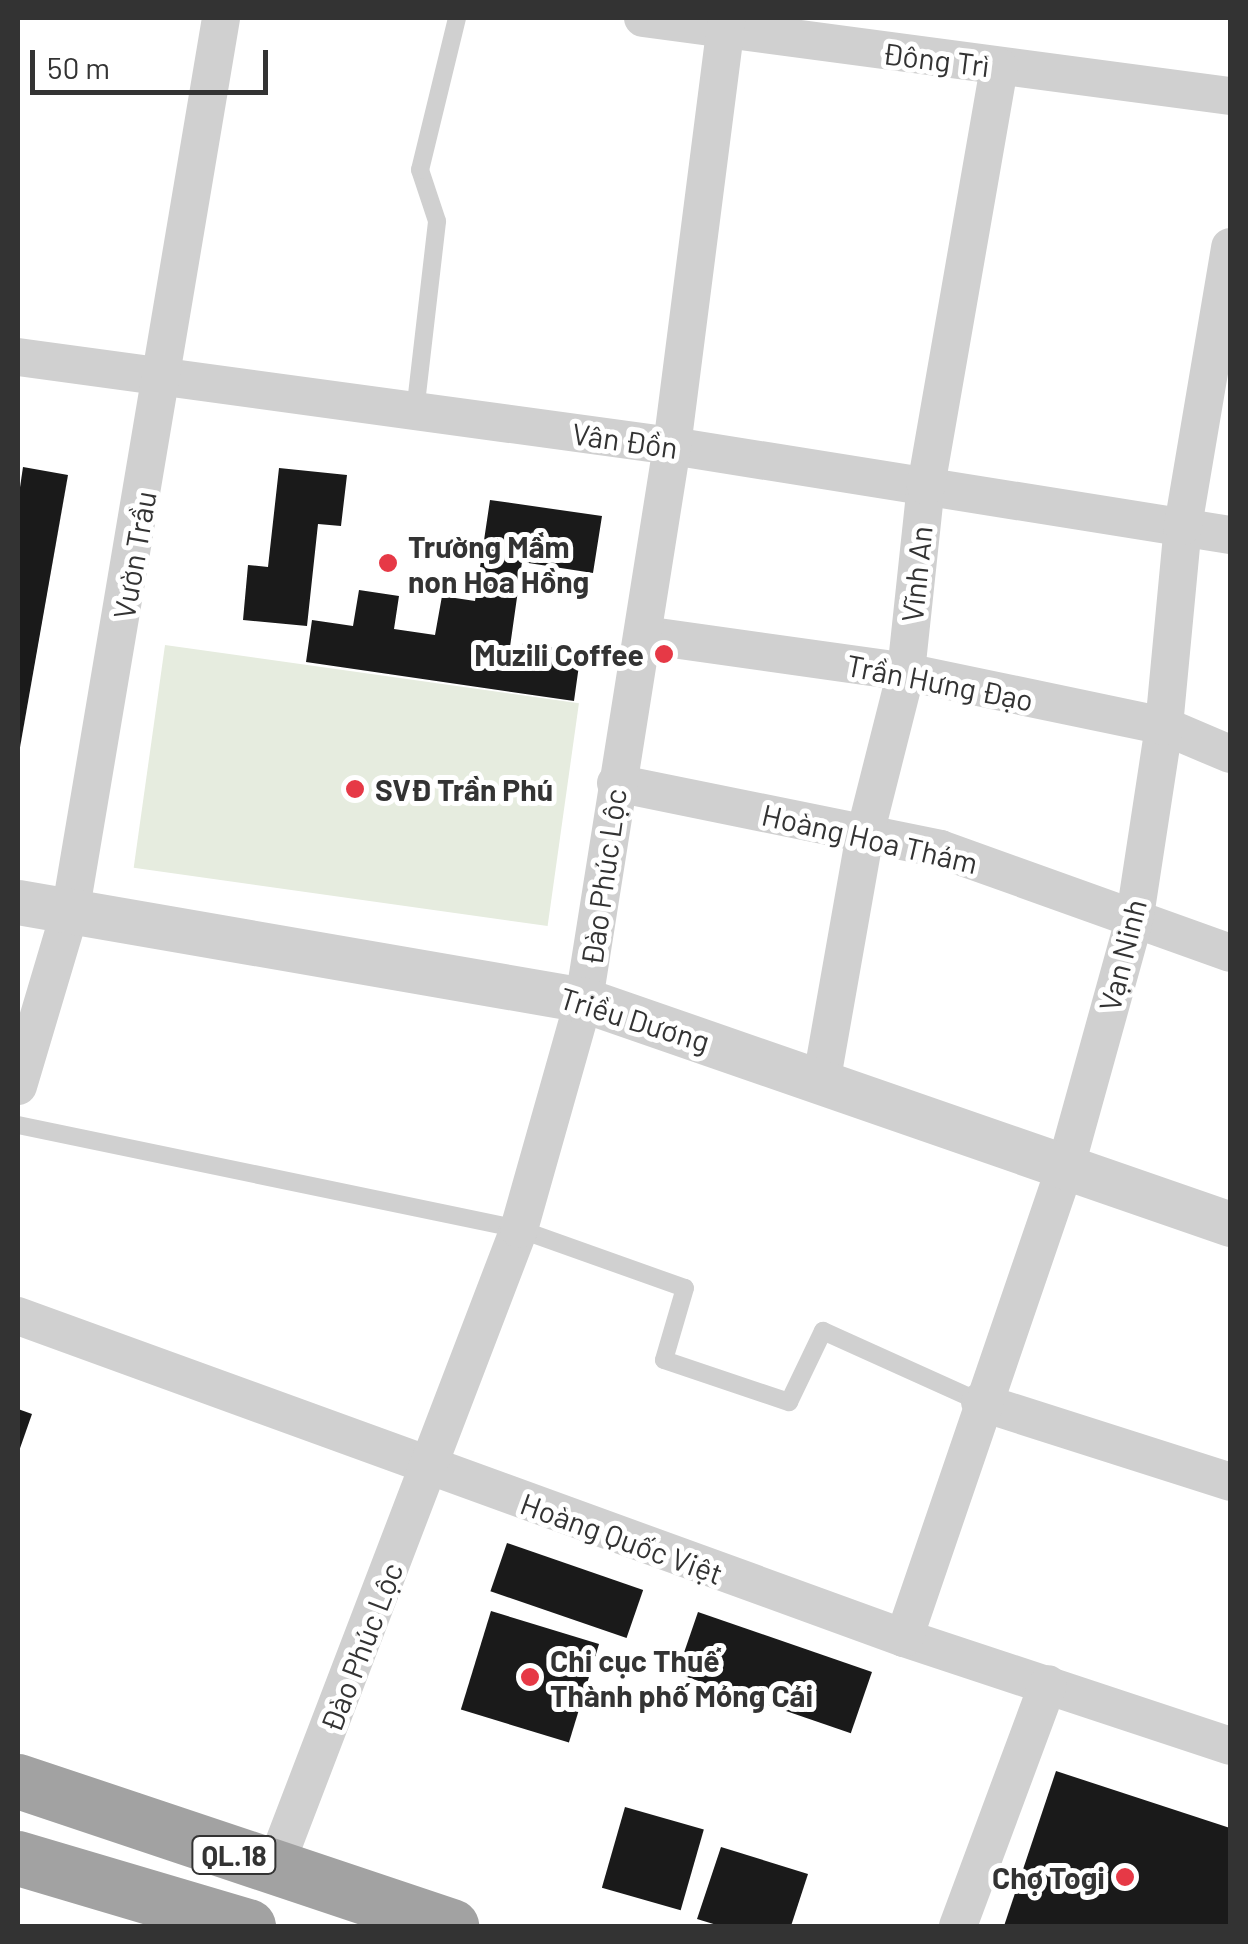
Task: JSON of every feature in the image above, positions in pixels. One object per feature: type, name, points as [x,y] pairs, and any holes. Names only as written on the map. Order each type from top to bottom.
[{"type":"highway","name":"QL.18","points":[[18,1780],[452,1926]]},
{"type":"highway","name":"QL.18","points":[[18,1858],[249,1926]]},
{"type":"highway","points":[[249,1926],[274,1869]]},
{"type":"street","name":"Vườn Trầu","points":[[18,1086],[71,908],[165,378],[222,18]]},
{"type":"street","name":"Đông Trì","points":[[643,18],[726,25],[999,68],[1230,96]]},
{"type":"street","name":"Đào Phúc Lộc","points":[[274,1869],[430,1470],[519,1229],[584,1000],[672,446],[726,25]]},
{"type":"street","name":"Vĩnh An","points":[[822,1078],[865,834],[906,672],[926,486],[999,68]]},
{"type":"street","name":"Vạn Ninh","points":[[904,1638],[980,1402],[1067,1162],[1135,916],[1164,726],[1183,526],[1230,247]]},
{"type":"street","name":"Vân Đồn","points":[[18,357],[672,446],[1230,535]]},
{"type":"street","name":"Trần Hưng Đạo","points":[[644,635],[906,672],[1164,726],[1230,754]]},
{"type":"street","name":"Hoàng Hoa Thám","points":[[616,783],[940,849],[1230,953]]},
{"type":"street","name":"Triều Dương","points":[[18,902],[71,908],[584,1000],[1067,1162],[1230,1224]]},
{"type":"street","name":"Hoàng Quốc Việt","points":[[18,1316],[430,1470],[904,1638],[1230,1746]]},
{"type":"street","points":[[980,1402],[1230,1482]]},
{"type":"street","points":[[958,1926],[1048,1684]]},
{"type":"lane","points":[[415,412],[437,222],[420,170],[457,18]]},
{"type":"lane","points":[[18,1124],[519,1229],[685,1288],[664,1360],[789,1402],[823,1331],[980,1402]]},
{"type":"shaded area","name":"SVĐ Trần Phú","points":[[165,645],[579,703],[548,926],[134,868]]},
{"type":"building","points":[[23,467],[68,475],[19,753],[18,501]]},
{"type":"building","points":[[279,468],[347,475],[341,526],[318,524],[307,626],[243,620],[248,565],[268,567]]},
{"type":"building","points":[[490,500],[602,516],[593,573],[522,562],[508,661],[520,663],[523,643],[581,651],[574,701],[306,662],[312,620],[353,626],[359,590],[399,596],[394,629],[435,635],[442,596],[475,601]]},
{"type":"building","points":[[18,1409],[32,1414],[18,1454]]},
{"type":"building","points":[[507,1543],[643,1590],[627,1638],[490,1591]]},
{"type":"building","name":"Chi cục Thuế Thành phố Móng Cái","points":[[491,1611],[599,1644],[569,1743],[461,1709]]},
{"type":"building","points":[[698,1612],[872,1672],[851,1733],[677,1673]]},
{"type":"building","name":"Chợ Togi","points":[[1056,1771],[1230,1828],[1230,1926],[1004,1926]]},
{"type":"building","points":[[625,1807],[704,1830],[681,1910],[602,1888]]},
{"type":"building","points":[[721,1847],[808,1874],[791,1926],[720,1926],[697,1919]]},
{"type":"place","name":"Trường Mầm non Hoa Hồng","points":[[388,563]]},
{"type":"place","name":"Muzili Coffee","points":[[664,654]]},
{"type":"place","name":"SVĐ Trần Phú","points":[[355,789]]},
{"type":"place","name":"Chi cục Thuế Thành phố Móng Cái","points":[[530,1677]]},
{"type":"place","name":"Chợ Togi","points":[[1125,1877]]}]
